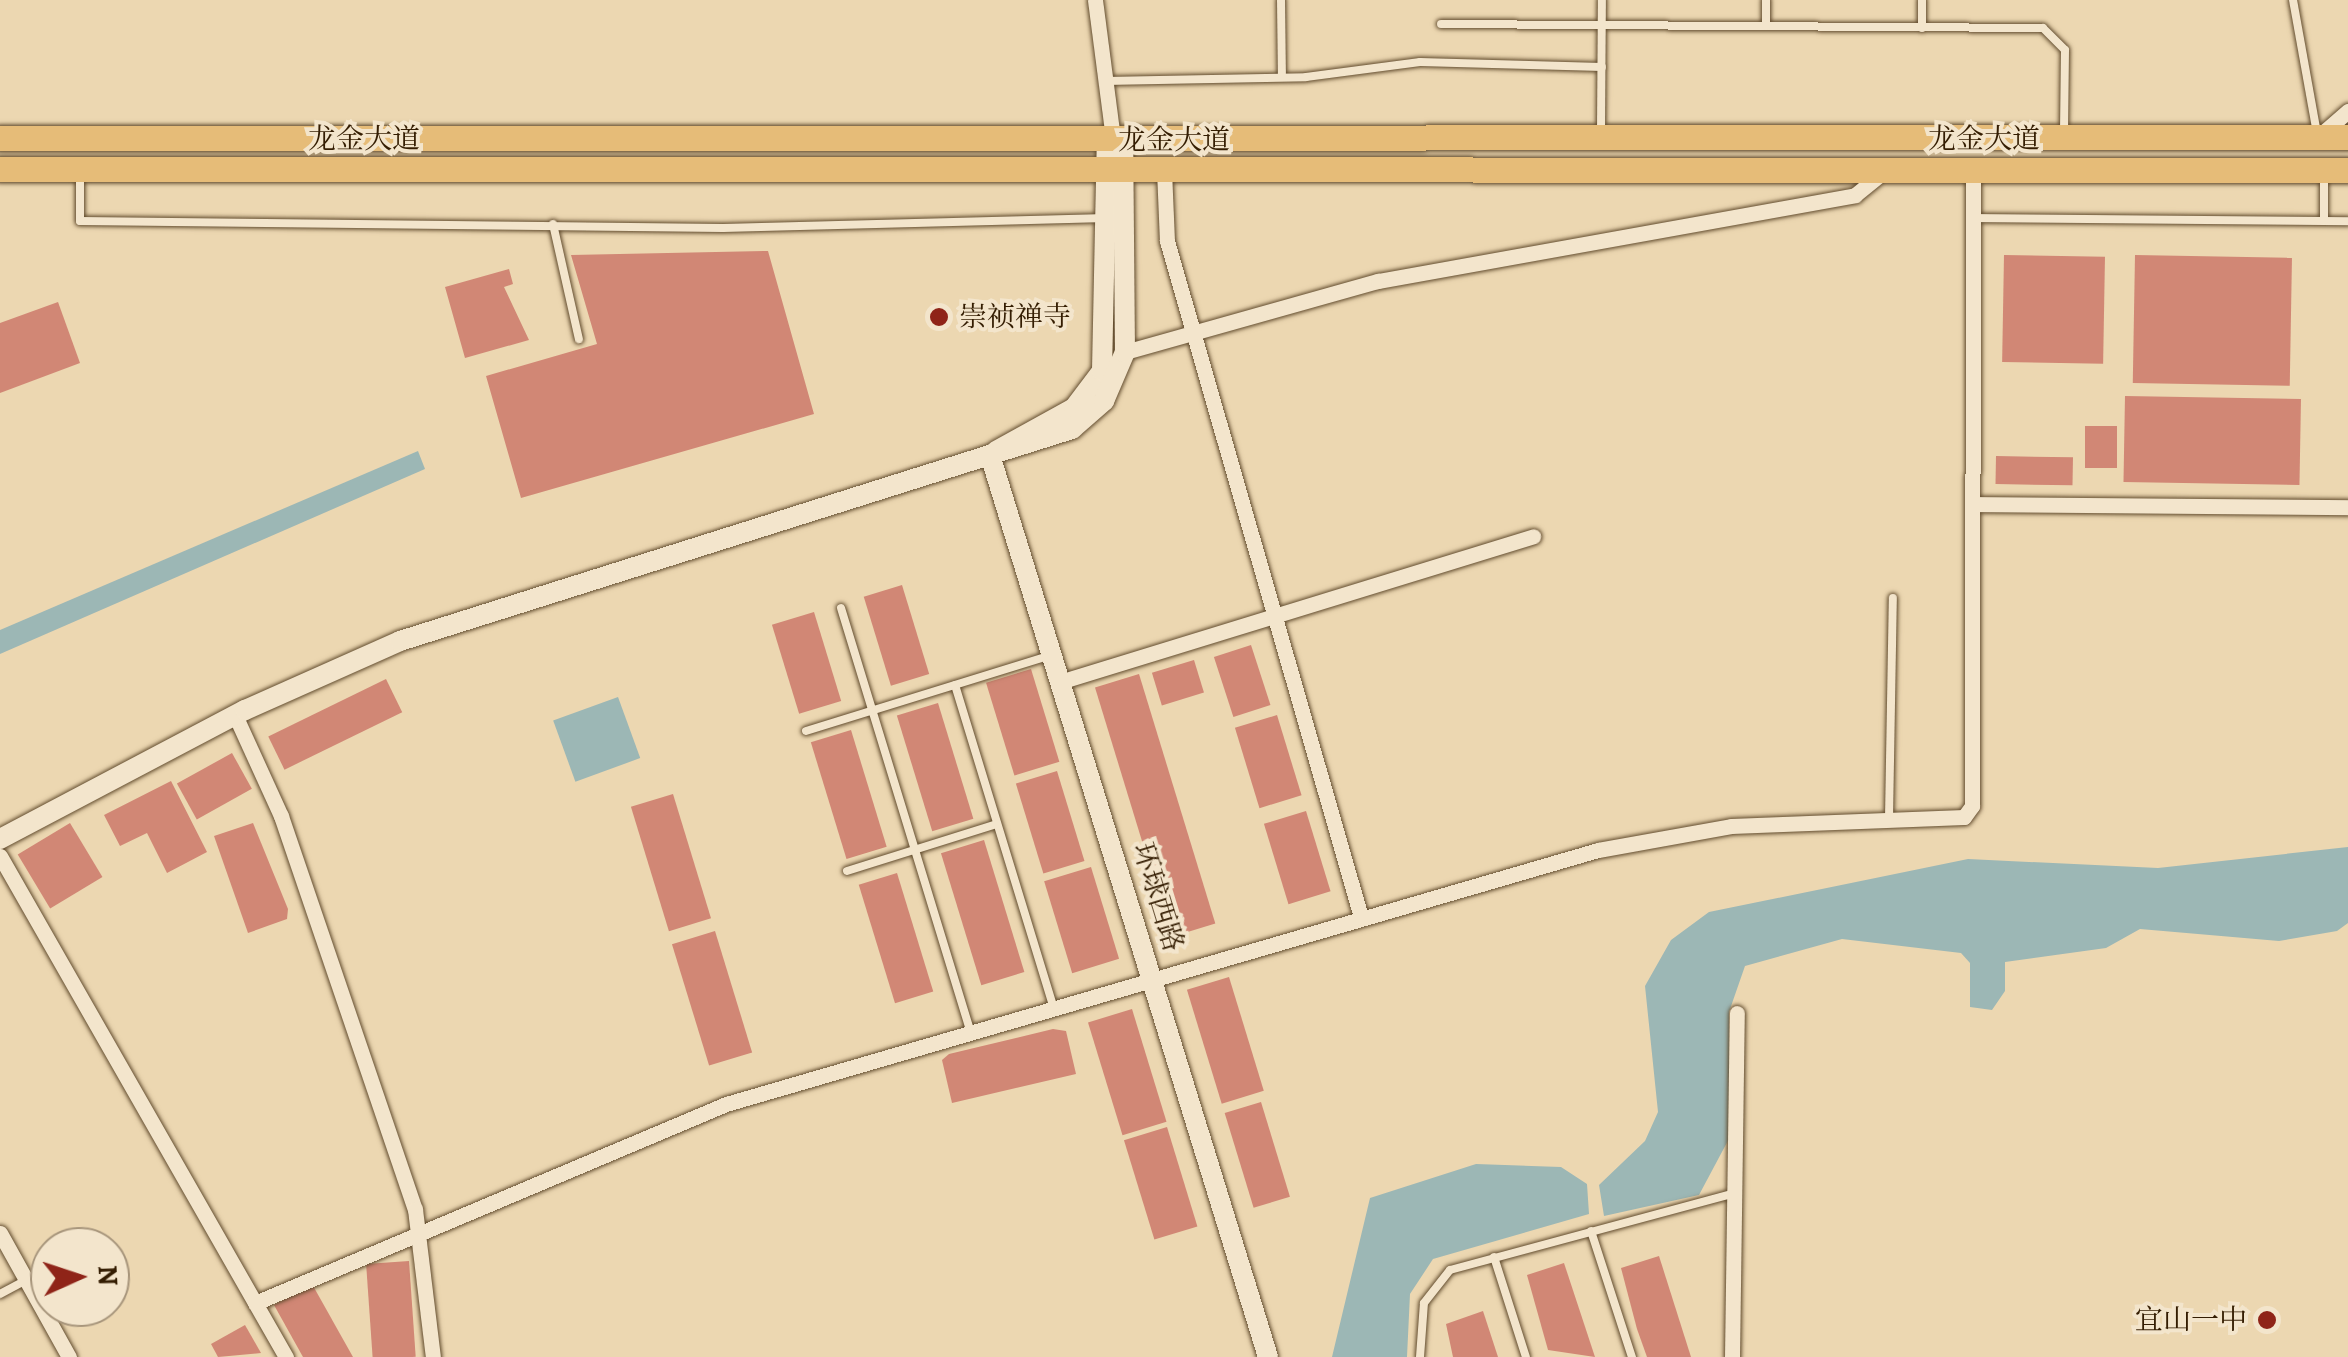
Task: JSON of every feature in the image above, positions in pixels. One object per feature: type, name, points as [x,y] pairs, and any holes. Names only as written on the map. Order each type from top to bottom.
[{"type":"main road","name":"龙金大道","points":[[0,138],[2348,137]]},
{"type":"main road","name":"龙金大道","points":[[0,170],[2336,170]]},
{"type":"street","points":[[0,838],[235,715],[502,604],[990,455],[1027,450],[1084,422],[1112,389],[1125,352],[1114,138],[1095,0]]},
{"type":"street","points":[[2318,137],[2348,111]]},
{"type":"street","points":[[1125,352],[1378,281],[1855,194],[1887,169]]},
{"type":"street","points":[[255,1303],[420,1230],[726,1104],[1361,917],[1667,834],[1954,822],[1972,806],[1973,169]]},
{"type":"street","points":[[990,455],[1074,408],[1098,380],[1108,351],[1107,218],[1115,170]]},
{"type":"street","points":[[1164,170],[1167,241],[1361,917]]},
{"type":"street","name":"环球西路","points":[[990,455],[1055,654],[1268,1357]]},
{"type":"street","points":[[1973,504],[2348,507]]},
{"type":"street","points":[[1063,682],[1533,536]]},
{"type":"street","points":[[235,715],[280,816],[420,1230],[433,1357]]},
{"type":"street","points":[[0,856],[286,1357]]},
{"type":"street","points":[[1732,1357],[1737,1013]]},
{"type":"street","points":[[0,1233],[69,1357]]},
{"type":"lane","points":[[1281,0],[1282,78]]},
{"type":"lane","points":[[1601,136],[1602,0]]},
{"type":"lane","points":[[1766,0],[1766,26]]},
{"type":"lane","points":[[1922,0],[1922,28]]},
{"type":"lane","points":[[2292,0],[2318,137]]},
{"type":"lane","points":[[1441,24],[2044,28],[2056,36],[2064,137]]},
{"type":"lane","points":[[1105,81],[1282,78],[1420,62],[1602,67]]},
{"type":"lane","points":[[80,168],[80,221],[553,224],[1107,218]]},
{"type":"lane","points":[[2324,220],[2336,170]]},
{"type":"lane","points":[[1973,218],[2348,221]]},
{"type":"lane","points":[[553,224],[579,339]]},
{"type":"lane","points":[[1889,823],[1893,598]]},
{"type":"lane","points":[[842,608],[970,1030]]},
{"type":"lane","points":[[806,730],[1055,654]]},
{"type":"lane","points":[[955,685],[1053,1005]]},
{"type":"lane","points":[[846,870],[998,824]]},
{"type":"lane","points":[[1420,1357],[1434,1283],[1494,1257],[1735,1192]]},
{"type":"lane","points":[[1591,1231],[1632,1357]]},
{"type":"lane","points":[[1494,1257],[1526,1357]]},
{"type":"lane","points":[[0,1294],[26,1280]]},
{"type":"water","points":[[418,451],[425,469],[0,654],[0,630]]},
{"type":"water","points":[[618,697],[640,758],[575,782],[553,721]]},
{"type":"water","points":[[2348,847],[2348,923],[2337,931],[2279,941],[2140,929],[2106,948],[2005,962],[2005,991],[1992,1010],[1970,1007],[1970,963],[1961,953],[1842,939],[1745,966],[1729,1012],[1731,1135],[1699,1195],[1604,1216],[1599,1185],[1645,1141],[1658,1112],[1645,986],[1671,940],[1709,912],[1968,859],[2158,868]]},
{"type":"water","points":[[1476,1164],[1561,1167],[1587,1184],[1589,1214],[1433,1259],[1410,1294],[1407,1357],[1332,1357],[1370,1198]]},
{"type":"building","points":[[768,251],[814,414],[521,498],[486,376],[597,344],[571,255]]},
{"type":"building","points":[[2004,255],[2105,257],[2103,364],[2002,362]]},
{"type":"building","points":[[2135,255],[2292,258],[2290,386],[2133,383]]},
{"type":"building","points":[[509,269],[513,284],[504,287],[529,340],[465,358],[445,287]]},
{"type":"building","points":[[58,302],[80,363],[0,393],[0,323]]},
{"type":"building","points":[[2125,396],[2301,399],[2299,485],[2123,482]]},
{"type":"building","points":[[2085,426],[2117,426],[2117,468],[2085,468]]},
{"type":"building","points":[[1996,456],[2073,457],[2072,485],[1996,484]]},
{"type":"building","points":[[902,585],[929,674],[891,686],[864,597]]},
{"type":"building","points":[[814,612],[841,701],[799,714],[772,625]]},
{"type":"building","points":[[1251,645],[1270,705],[1233,717],[1214,657]]},
{"type":"building","points":[[1194,660],[1204,693],[1162,705],[1152,673]]},
{"type":"building","points":[[1031,669],[1059,762],[1014,776],[986,683]]},
{"type":"building","points":[[1139,674],[1215,924],[1171,937],[1095,687]]},
{"type":"building","points":[[386,679],[402,712],[284,770],[268,736]]},
{"type":"building","points":[[938,703],[973,819],[932,831],[897,716]]},
{"type":"building","points":[[1277,715],[1302,795],[1259,808],[1235,728]]},
{"type":"building","points":[[851,730],[887,847],[847,859],[811,742]]},
{"type":"building","points":[[232,753],[252,789],[197,819],[177,784]]},
{"type":"building","points":[[1057,771],[1084,861],[1043,873],[1016,784]]},
{"type":"building","points":[[171,781],[207,852],[167,873],[147,833],[120,846],[104,815]]},
{"type":"building","points":[[673,794],[711,918],[669,931],[631,807]]},
{"type":"building","points":[[1306,811],[1331,891],[1288,904],[1264,824]]},
{"type":"building","points":[[70,823],[102,877],[50,908],[18,854]]},
{"type":"building","points":[[253,823],[288,909],[287,919],[248,933],[214,836]]},
{"type":"building","points":[[984,840],[1024,972],[981,985],[941,853]]},
{"type":"building","points":[[1091,867],[1119,959],[1072,973],[1044,881]]},
{"type":"building","points":[[897,873],[933,992],[895,1003],[859,885]]},
{"type":"building","points":[[715,931],[752,1052],[709,1066],[672,944]]},
{"type":"building","points":[[1229,977],[1264,1091],[1222,1104],[1187,990]]},
{"type":"building","points":[[1132,1009],[1166,1122],[1123,1135],[1088,1022]]},
{"type":"building","points":[[1053,1029],[1066,1031],[1076,1074],[952,1103],[942,1060],[949,1054]]},
{"type":"building","points":[[1261,1102],[1290,1197],[1254,1208],[1225,1113]]},
{"type":"building","points":[[1167,1127],[1197,1226],[1154,1240],[1124,1140]]},
{"type":"building","points":[[1659,1256],[1691,1357],[1647,1357],[1637,1329],[1621,1268]]},
{"type":"building","points":[[409,1261],[416,1357],[373,1357],[366,1264]]},
{"type":"building","points":[[1564,1263],[1595,1357],[1548,1350],[1527,1275]]},
{"type":"building","points":[[312,1284],[353,1357],[303,1357],[274,1305]]},
{"type":"building","points":[[1483,1311],[1498,1357],[1453,1357],[1446,1324]]},
{"type":"building","points":[[245,1325],[261,1353],[218,1357],[211,1344]]},
{"type":"place","name":"崇祯禅寺","points":[[939,317]]},
{"type":"place","name":"宜山一中","points":[[2267,1320]]}]
